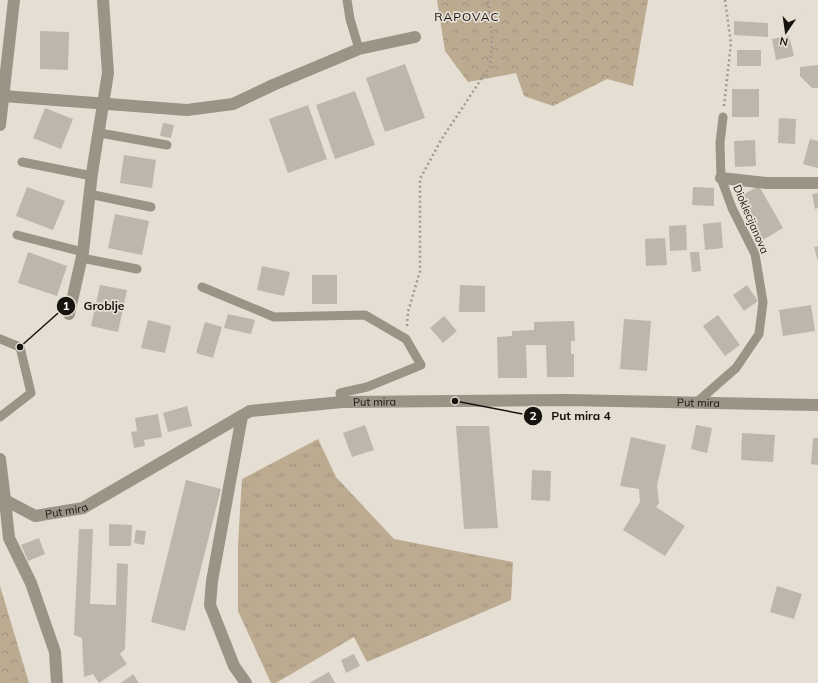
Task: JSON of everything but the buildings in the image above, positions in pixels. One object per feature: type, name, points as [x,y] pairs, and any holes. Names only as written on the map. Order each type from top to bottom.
[{"type":"street","points":[[0,125],[14,0]]},
{"type":"street","points":[[69,314],[82,255],[89,194],[100,133],[108,73],[103,0]]},
{"type":"street","points":[[3,96],[187,110],[233,104],[273,85],[360,49],[415,38]]},
{"type":"street","points":[[721,178],[767,184],[818,183]]},
{"type":"street","name":"Put mira","points":[[4,500],[35,516],[83,508],[250,410],[342,402],[566,400],[818,404]]},
{"type":"street","points":[[242,416],[212,581],[210,605],[234,666],[246,683]]},
{"type":"street","points":[[0,459],[9,538],[31,583],[55,652],[57,683]]},
{"type":"lane","points":[[347,0],[350,19],[360,49]]},
{"type":"lane","name":"Dioklecijanova","points":[[697,402],[736,368],[759,334],[763,302],[755,254],[732,208],[721,178],[720,143],[723,117]]},
{"type":"lane","points":[[100,133],[167,145]]},
{"type":"lane","points":[[22,162],[92,176]]},
{"type":"lane","points":[[89,194],[151,207]]},
{"type":"lane","points":[[17,235],[82,255],[137,269]]},
{"type":"lane","points":[[202,287],[274,317],[365,315],[406,339],[421,365],[367,387],[340,393],[342,402]]},
{"type":"lane","points":[[0,339],[20,347],[31,393],[0,417]]},
{"type":"path","points":[[406,339],[408,312],[420,271],[420,179],[441,140],[490,66],[492,40],[488,0]]},
{"type":"path","points":[[723,117],[731,43],[725,0]]},
{"type":"green space","points":[[437,0],[648,0],[633,86],[607,79],[553,106],[524,96],[516,73],[468,82],[445,51]]},
{"type":"green space","points":[[318,439],[336,477],[394,539],[513,562],[511,600],[367,662],[354,637],[276,683],[271,683],[238,611],[238,544],[242,479]]},
{"type":"green space","points":[[0,586],[29,683],[0,683]]},
{"type":"place","name":"Groblje","points":[[20,347]]},
{"type":"place","name":"Put mira 4","points":[[455,401]]},
{"type":"district","name":"RAPOVAC","points":[[467,17]]}]
